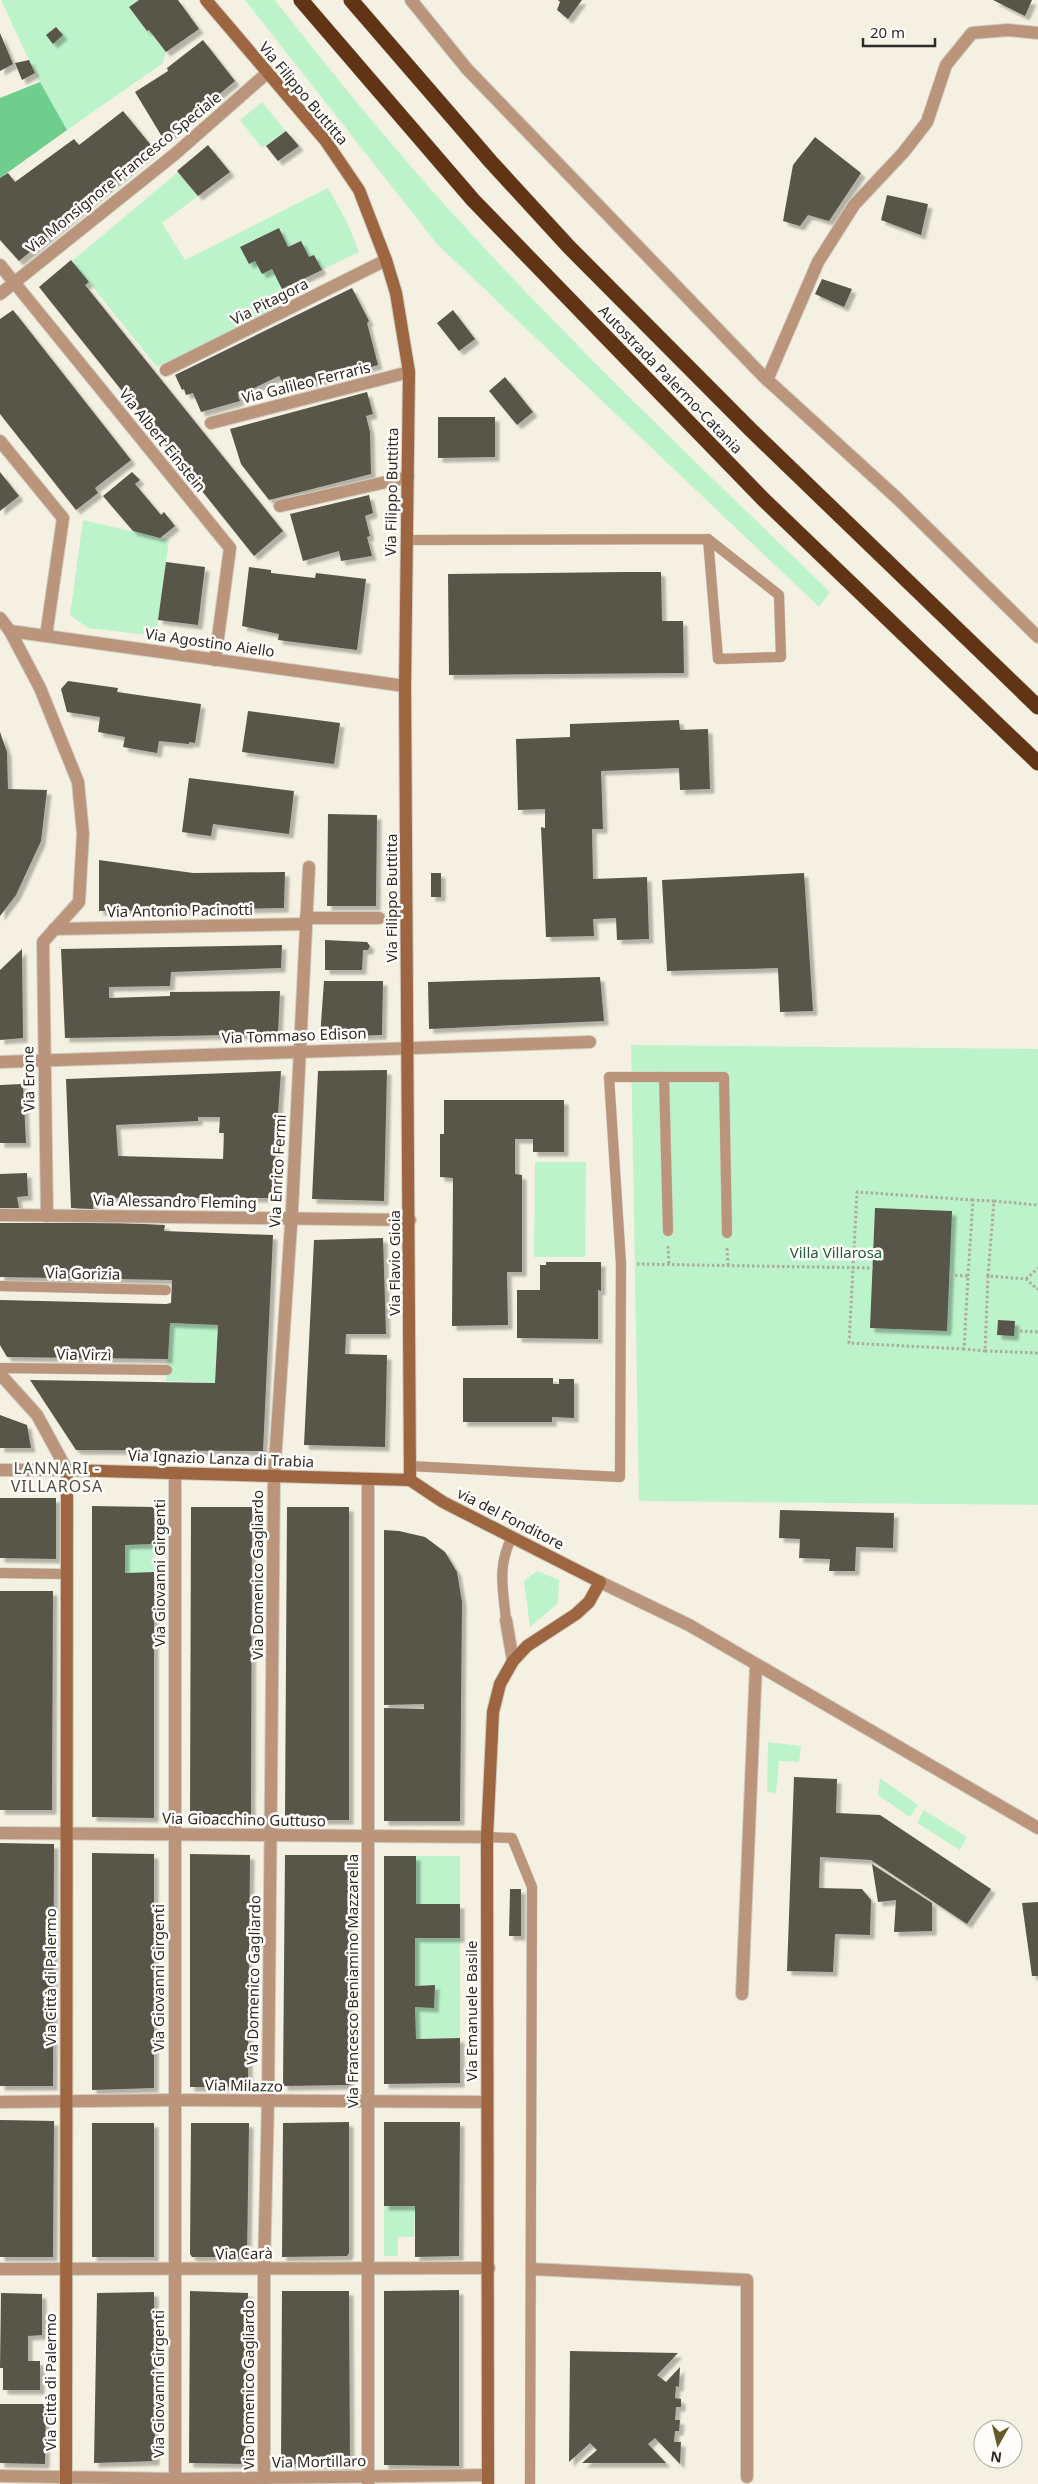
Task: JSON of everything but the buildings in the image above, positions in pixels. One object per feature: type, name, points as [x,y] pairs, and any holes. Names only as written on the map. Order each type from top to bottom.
[{"type":"highway","name":"Autostrada Palermo-Catania","points":[[301,0],[494,222],[764,500],[1038,763]]},
{"type":"highway","name":"Autostrada Palermo-Catania","points":[[351,0],[491,162],[569,247],[750,429],[1038,707]]},
{"type":"main road","name":"Via Filippo Buttitta","points":[[206,0],[266,74],[325,140],[359,190],[386,260],[396,293],[409,372],[405,686],[408,1047]]},
{"type":"main road","name":"Via Flavio Gioia","points":[[408,1047],[410,1480]]},
{"type":"main road","name":"Via Ignazio Lanza di Trabia","points":[[67,1470],[410,1480]]},
{"type":"main road","name":"Via Città di Palermo","points":[[66,2480],[67,1470]]},
{"type":"main road","name":"via del Fonditore","points":[[410,1480],[443,1502],[600,1582]]},
{"type":"main road","name":"Via Emanuele Basile","points":[[488,2479],[487,1837],[493,1712],[500,1684],[513,1662],[527,1646],[576,1614],[589,1602],[600,1582]]},
{"type":"street","points":[[411,0],[474,76],[768,380],[898,499],[1038,637]]},
{"type":"street","points":[[768,380],[818,262],[854,205],[902,153],[927,122],[946,65],[972,33],[1008,30],[1038,33]]},
{"type":"street","name":"Via Monsignore Francesco Speciale","points":[[0,294],[175,154],[266,74]]},
{"type":"street","name":"Via Pitagora","points":[[166,370],[386,260]]},
{"type":"street","name":"Via Albert Einstein","points":[[0,265],[230,548],[215,660]]},
{"type":"street","name":"Via Galileo Ferraris","points":[[211,423],[409,372]]},
{"type":"street","points":[[0,441],[62,518],[46,636]]},
{"type":"street","points":[[280,506],[408,477]]},
{"type":"street","points":[[0,618],[10,631],[40,688],[78,782],[83,834],[79,902],[54,929]]},
{"type":"street","name":"Via Agostino Aiello","points":[[10,631],[405,686]]},
{"type":"street","name":"Via Enrico Fermi","points":[[274,1476],[291,1219],[298,1051],[309,867]]},
{"type":"street","name":"Via Antonio Pacinotti","points":[[54,929],[379,918]]},
{"type":"street","name":"Via Erone","points":[[47,1216],[42,942],[54,929]]},
{"type":"street","name":"Via Tommaso Edison","points":[[0,1062],[590,1042]]},
{"type":"street","name":"Via Alessandro Fleming","points":[[0,1215],[410,1220]]},
{"type":"street","points":[[0,1374],[37,1415],[67,1470]]},
{"type":"street","name":"Via Ignazio Lanza di Trabia","points":[[0,1470],[67,1470]]},
{"type":"street","name":"Via Giovanni Girgenti","points":[[175,2482],[176,1473]]},
{"type":"street","name":"Via Domenico Gagliardo","points":[[264,2481],[264,2268],[268,2101],[274,1476]]},
{"type":"street","name":"Via Francesco Beniamino Mazzarella","points":[[368,1479],[368,2480]]},
{"type":"street","points":[[600,1582],[688,1625],[1038,1828]]},
{"type":"street","points":[[506,1620],[513,1662]]},
{"type":"street","points":[[742,1994],[756,1665]]},
{"type":"street","name":"Via Gioacchino Guttuso","points":[[0,1833],[487,1837]]},
{"type":"street","name":"Via Milazzo","points":[[0,2102],[174,2100],[487,2102]]},
{"type":"street","name":"Via Carà","points":[[0,2269],[489,2268]]},
{"type":"street","points":[[532,2269],[747,2280],[747,2477]]},
{"type":"street","name":"Via Mortillaro","points":[[0,2476],[66,2480],[175,2482],[488,2479]]},
{"type":"lane","points":[[407,540],[708,539],[780,595],[781,657],[718,659],[708,539]]},
{"type":"lane","points":[[410,1466],[620,1477],[621,1264],[609,1077],[724,1077],[727,1233]]},
{"type":"lane","points":[[664,1077],[668,1231]]},
{"type":"lane","name":"Via Gorizia","points":[[0,1286],[166,1290]]},
{"type":"lane","name":"Via Virzì","points":[[0,1368],[167,1370]]},
{"type":"lane","points":[[506,1620],[501,1568],[504,1553],[512,1537]]},
{"type":"lane","points":[[0,1573],[66,1574]]},
{"type":"lane","points":[[487,1837],[512,1838],[532,1887],[530,2484]]},
{"type":"path","points":[[1038,1205],[857,1192],[849,1343],[1038,1353]]},
{"type":"path","points":[[964,1349],[973,1200]]},
{"type":"path","points":[[985,1351],[988,1276],[994,1202]]},
{"type":"path","points":[[621,1264],[872,1268]]},
{"type":"path","points":[[1026,1279],[1038,1268]]},
{"type":"path","points":[[950,1275],[968,1276]]},
{"type":"path","points":[[988,1276],[1026,1279],[1036,1289],[1038,1288]]},
{"type":"path","points":[[1020,1331],[1038,1332]]},
{"type":"green space","points":[[1,0],[139,0],[130,7],[146,31],[149,30],[166,52],[163,63],[67,130],[35,73]]},
{"type":"green space","points":[[245,0],[275,0],[386,137],[500,265],[640,407],[830,592],[819,607],[437,244]]},
{"type":"green space","points":[[40,82],[67,130],[0,178],[0,98]]},
{"type":"green space","points":[[262,102],[286,131],[262,148],[240,120]]},
{"type":"green space","points":[[178,172],[198,196],[162,223],[185,260],[328,188],[347,222],[359,252],[272,294],[279,307],[157,367],[72,261]]},
{"type":"green space","points":[[83,520],[169,540],[156,636],[88,628],[70,615]]},
{"type":"green space","name":"Villa Villarosa","points":[[631,1045],[1038,1049],[1038,1505],[639,1501]]},
{"type":"green space","points":[[535,1162],[586,1162],[585,1257],[534,1257]]},
{"type":"green space","points":[[170,1323],[218,1325],[215,1383],[166,1381]]},
{"type":"green space","points":[[155,1544],[154,1572],[125,1573],[125,1545]]},
{"type":"green space","points":[[537,1571],[559,1580],[558,1603],[530,1627],[524,1581]]},
{"type":"green space","points":[[768,1742],[801,1746],[799,1762],[779,1761],[776,1794],[767,1791]]},
{"type":"green space","points":[[880,1778],[918,1805],[910,1817],[878,1795]]},
{"type":"green space","points":[[924,1810],[967,1837],[960,1850],[917,1823]]},
{"type":"green space","points":[[416,1856],[460,1856],[460,1904],[415,1904]]},
{"type":"green space","points":[[415,1938],[460,1938],[460,2038],[416,2039],[415,2007],[434,2007],[434,1985],[415,1986]]},
{"type":"green space","points":[[384,2206],[415,2206],[414,2237],[398,2237],[398,2256],[384,2256]]},
{"type":"district","name":"LANNARI - VILLAROSA","points":[[57,1477]]}]
